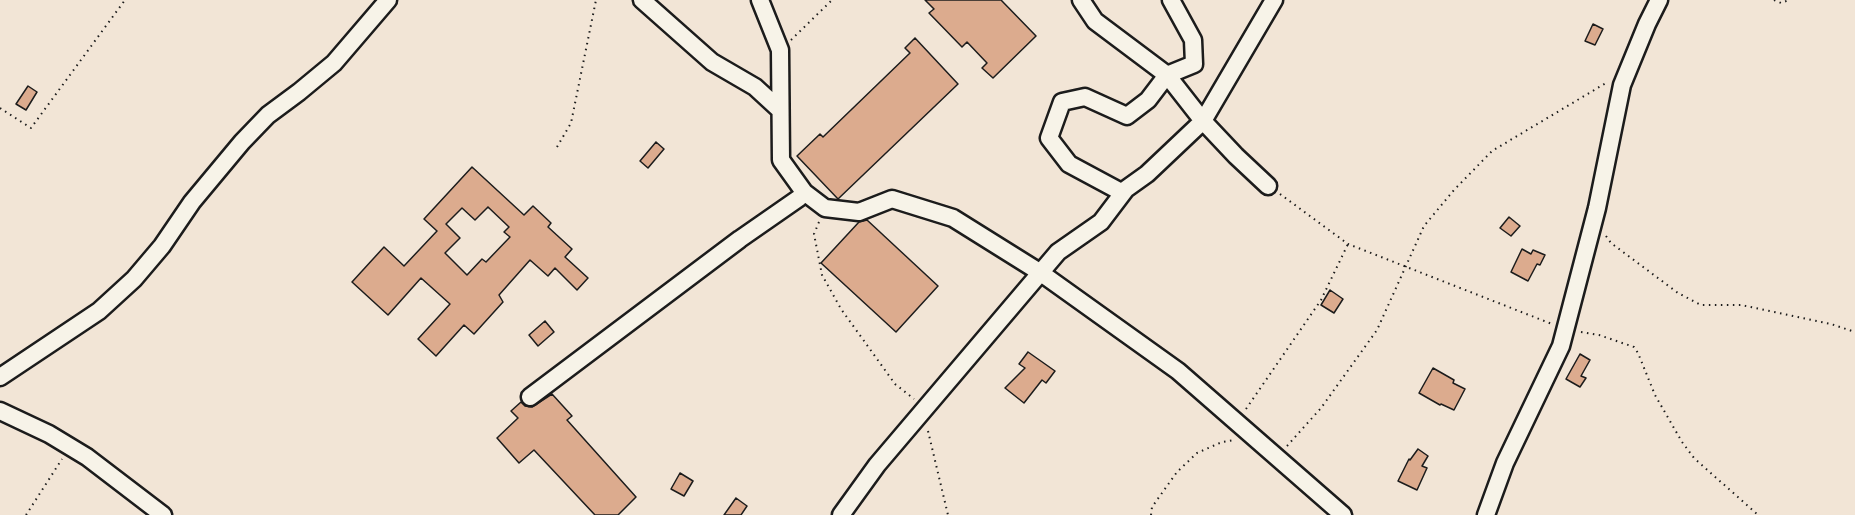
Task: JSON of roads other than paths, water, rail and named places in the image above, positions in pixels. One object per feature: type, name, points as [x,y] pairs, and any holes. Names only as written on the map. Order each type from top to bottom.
[{"type":"street","points":[[0,377],[99,311],[134,279],[162,246],[192,202],[242,142],[268,115],[334,63],[388,0]]},
{"type":"street","points":[[642,0],[712,62],[755,87],[780,110]]},
{"type":"street","points":[[760,0],[780,50],[781,160],[804,192],[825,208],[859,212],[892,199],[953,218],[1041,273],[1178,371],[1343,515]]},
{"type":"street","points":[[1081,0],[1095,21],[1167,75],[1203,121],[1268,186]]},
{"type":"street","points":[[1123,193],[1070,164],[1049,138],[1062,102],[1085,97],[1127,116],[1148,100],[1167,75],[1194,64],[1193,40],[1171,0]]},
{"type":"street","points":[[841,515],[877,465],[1058,252],[1101,222],[1123,193],[1147,174],[1203,121],[1274,0]]},
{"type":"street","points":[[1486,515],[1505,463],[1547,378],[1567,330],[1594,219],[1617,102],[1627,71],[1659,0]]},
{"type":"street","points":[[530,397],[740,239],[799,198],[804,192]]},
{"type":"street","points":[[0,411],[70,446],[114,476],[163,515]]}]
